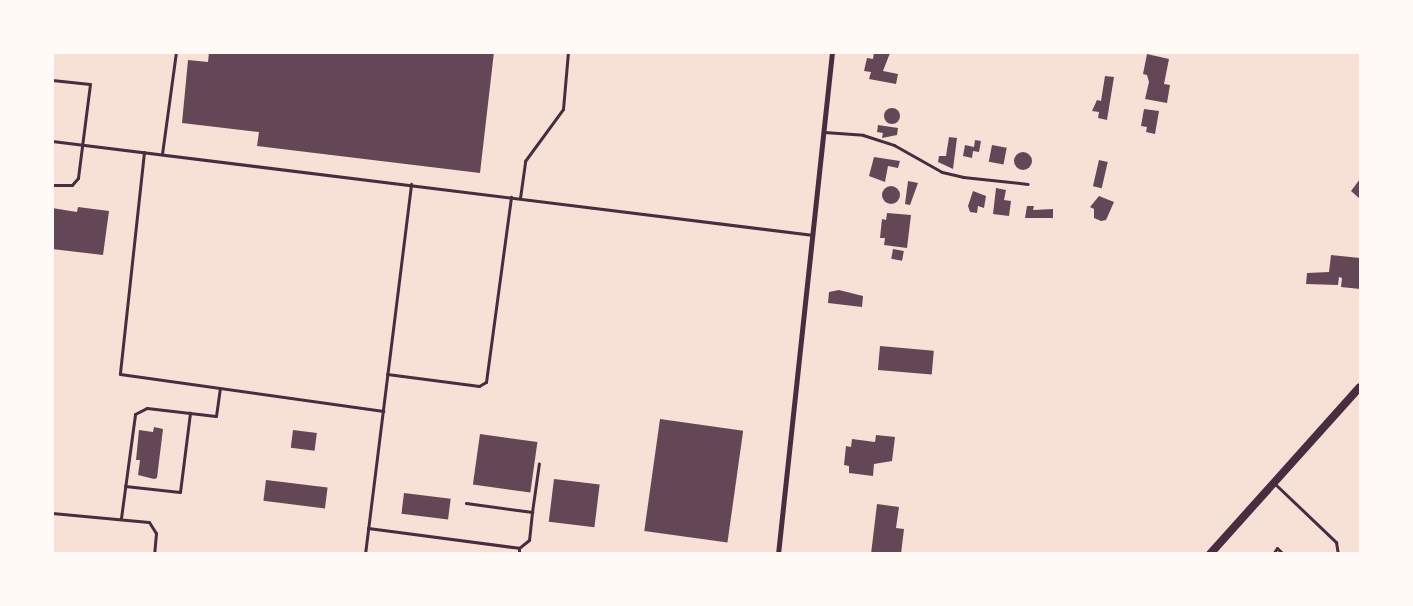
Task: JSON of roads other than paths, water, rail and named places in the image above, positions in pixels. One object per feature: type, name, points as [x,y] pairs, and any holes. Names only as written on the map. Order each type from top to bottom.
[{"type":"main road","points":[[1210,554],[1360,387]]},
{"type":"street","points":[[778,554],[832,52]]},
{"type":"lane","points":[[162,154],[176,52]]},
{"type":"lane","points":[[520,198],[525,161],[563,110],[568,52]]},
{"type":"lane","points":[[52,80],[90,84],[83,144],[75,183],[52,185]]},
{"type":"lane","points":[[823,132],[863,135],[894,145],[942,172],[963,177],[1028,184]]},
{"type":"lane","points":[[52,141],[813,235]]},
{"type":"lane","points":[[144,152],[120,374],[383,411]]},
{"type":"lane","points":[[365,554],[411,184]]},
{"type":"lane","points":[[387,374],[479,386],[486,382],[511,196]]},
{"type":"lane","points":[[121,518],[135,414],[147,408],[216,416],[220,389]]},
{"type":"lane","points":[[125,486],[180,492],[190,413]]},
{"type":"lane","points":[[368,528],[519,548],[529,540],[539,463]]},
{"type":"lane","points":[[1274,482],[1336,542],[1338,554]]},
{"type":"lane","points":[[466,503],[532,512]]},
{"type":"lane","points":[[52,513],[121,518],[152,525],[156,537],[154,554]]},
{"type":"lane","points":[[519,548],[519,554]]},
{"type":"lane","points":[[1273,554],[1277,548],[1282,554]]}]
